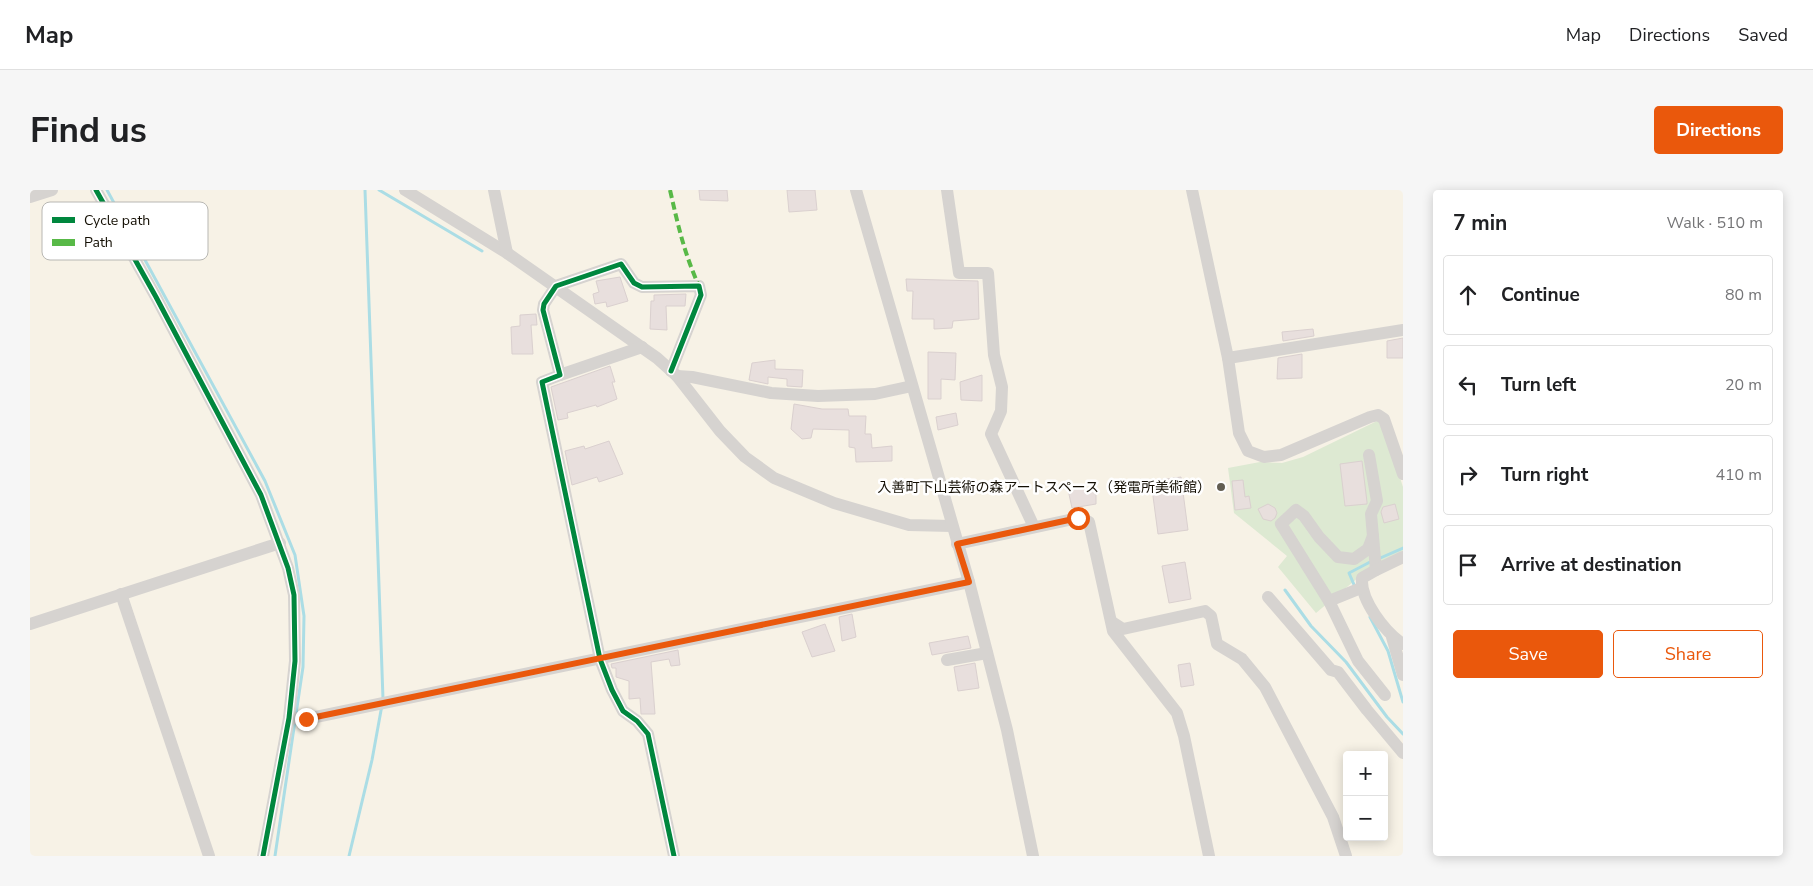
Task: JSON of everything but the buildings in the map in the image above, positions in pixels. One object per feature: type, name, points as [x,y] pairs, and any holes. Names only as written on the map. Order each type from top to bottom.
[{"type":"street","points":[[30,197],[52,190]]},
{"type":"street","points":[[96,190],[103,202]]},
{"type":"street","points":[[405,190],[507,253],[642,347],[674,374],[720,431],[745,457],[774,478],[834,503],[909,525],[952,526]]},
{"type":"street","points":[[494,190],[507,253]]},
{"type":"street","points":[[856,190],[969,582],[1007,730],[1033,856]]},
{"type":"street","points":[[947,190],[960,273],[988,273],[994,355],[1002,387],[1001,411],[991,434],[1034,527]]},
{"type":"street","points":[[1192,190],[1228,358],[1239,433],[1248,451],[1264,457],[1281,455],[1370,417],[1378,416],[1384,419],[1403,474]]},
{"type":"street","points":[[135,260],[261,495],[280,543],[294,595],[295,661],[289,718],[263,856]]},
{"type":"street","points":[[560,375],[543,310],[544,304],[556,286],[621,264],[634,283],[642,287],[699,286],[701,296],[674,374]]},
{"type":"street","points":[[1228,358],[1403,330]]},
{"type":"street","points":[[642,347],[542,382],[600,659],[612,690],[624,712],[637,721],[648,734],[674,856]]},
{"type":"street","points":[[674,374],[771,393],[818,396],[875,394],[912,386]]},
{"type":"street","points":[[1369,455],[1377,501],[1371,514],[1376,570]]},
{"type":"street","points":[[1373,536],[1368,549],[1354,559],[1338,557],[1319,537],[1304,516],[1296,510],[1281,524],[1328,601],[1358,661],[1385,695]]},
{"type":"street","points":[[957,544],[1078,518],[1089,522],[1113,631],[1177,713],[1184,736],[1209,856]]},
{"type":"street","points":[[30,624],[280,543]]},
{"type":"street","points":[[1403,557],[1362,578],[1361,588],[1372,611],[1398,640],[1403,675]]},
{"type":"street","points":[[289,718],[306,719],[969,582]]},
{"type":"street","points":[[1328,601],[1361,588]]},
{"type":"street","points":[[121,594],[209,856]]},
{"type":"street","points":[[1268,597],[1331,670],[1338,672],[1366,710],[1403,754]]},
{"type":"street","points":[[1112,622],[1122,629],[1205,611],[1211,616],[1217,644],[1242,659],[1265,687],[1333,816],[1346,856]]},
{"type":"street","points":[[947,660],[987,653]]},
{"type":"green space","points":[[1377,421],[1382,423],[1403,487],[1403,554],[1359,577],[1316,613],[1278,567],[1287,556],[1234,513],[1228,468],[1260,462],[1282,463],[1303,457]]},
{"type":"waterway","points":[[107,190],[114,202]]},
{"type":"waterway","points":[[365,190],[383,699]]},
{"type":"waterway","points":[[379,190],[482,251]]},
{"type":"waterway","points":[[145,260],[265,481],[295,555],[304,616],[303,667],[296,714]]},
{"type":"waterway","points":[[1378,559],[1403,548]]},
{"type":"waterway","points":[[1355,587],[1349,573],[1372,561]]},
{"type":"waterway","points":[[1285,590],[1311,626],[1346,662],[1387,717],[1403,734]]},
{"type":"waterway","points":[[1370,617],[1388,651],[1403,702]]},
{"type":"waterway","points":[[349,856],[372,760],[382,705]]},
{"type":"waterway","points":[[275,856],[295,721]]},
{"type":"marked path","points":[[670,190],[685,250],[699,286]]},
{"type":"cycle path","points":[[96,190],[103,202]]},
{"type":"cycle path","points":[[135,260],[261,495],[288,568],[294,595],[295,661],[289,718],[263,856]]},
{"type":"cycle path","points":[[671,371],[701,295],[699,286],[642,287],[634,283],[621,264],[556,286],[544,304],[543,310],[560,375],[542,382],[600,659],[612,690],[623,711],[637,721],[648,734],[674,856]]},
{"type":"place","name":"入善町下山芸術の森アートスペース（発電所美術館）","points":[[1221,487]]},
{"type":"route","points":[[306,719],[969,582],[957,544],[1078,518]]}]
